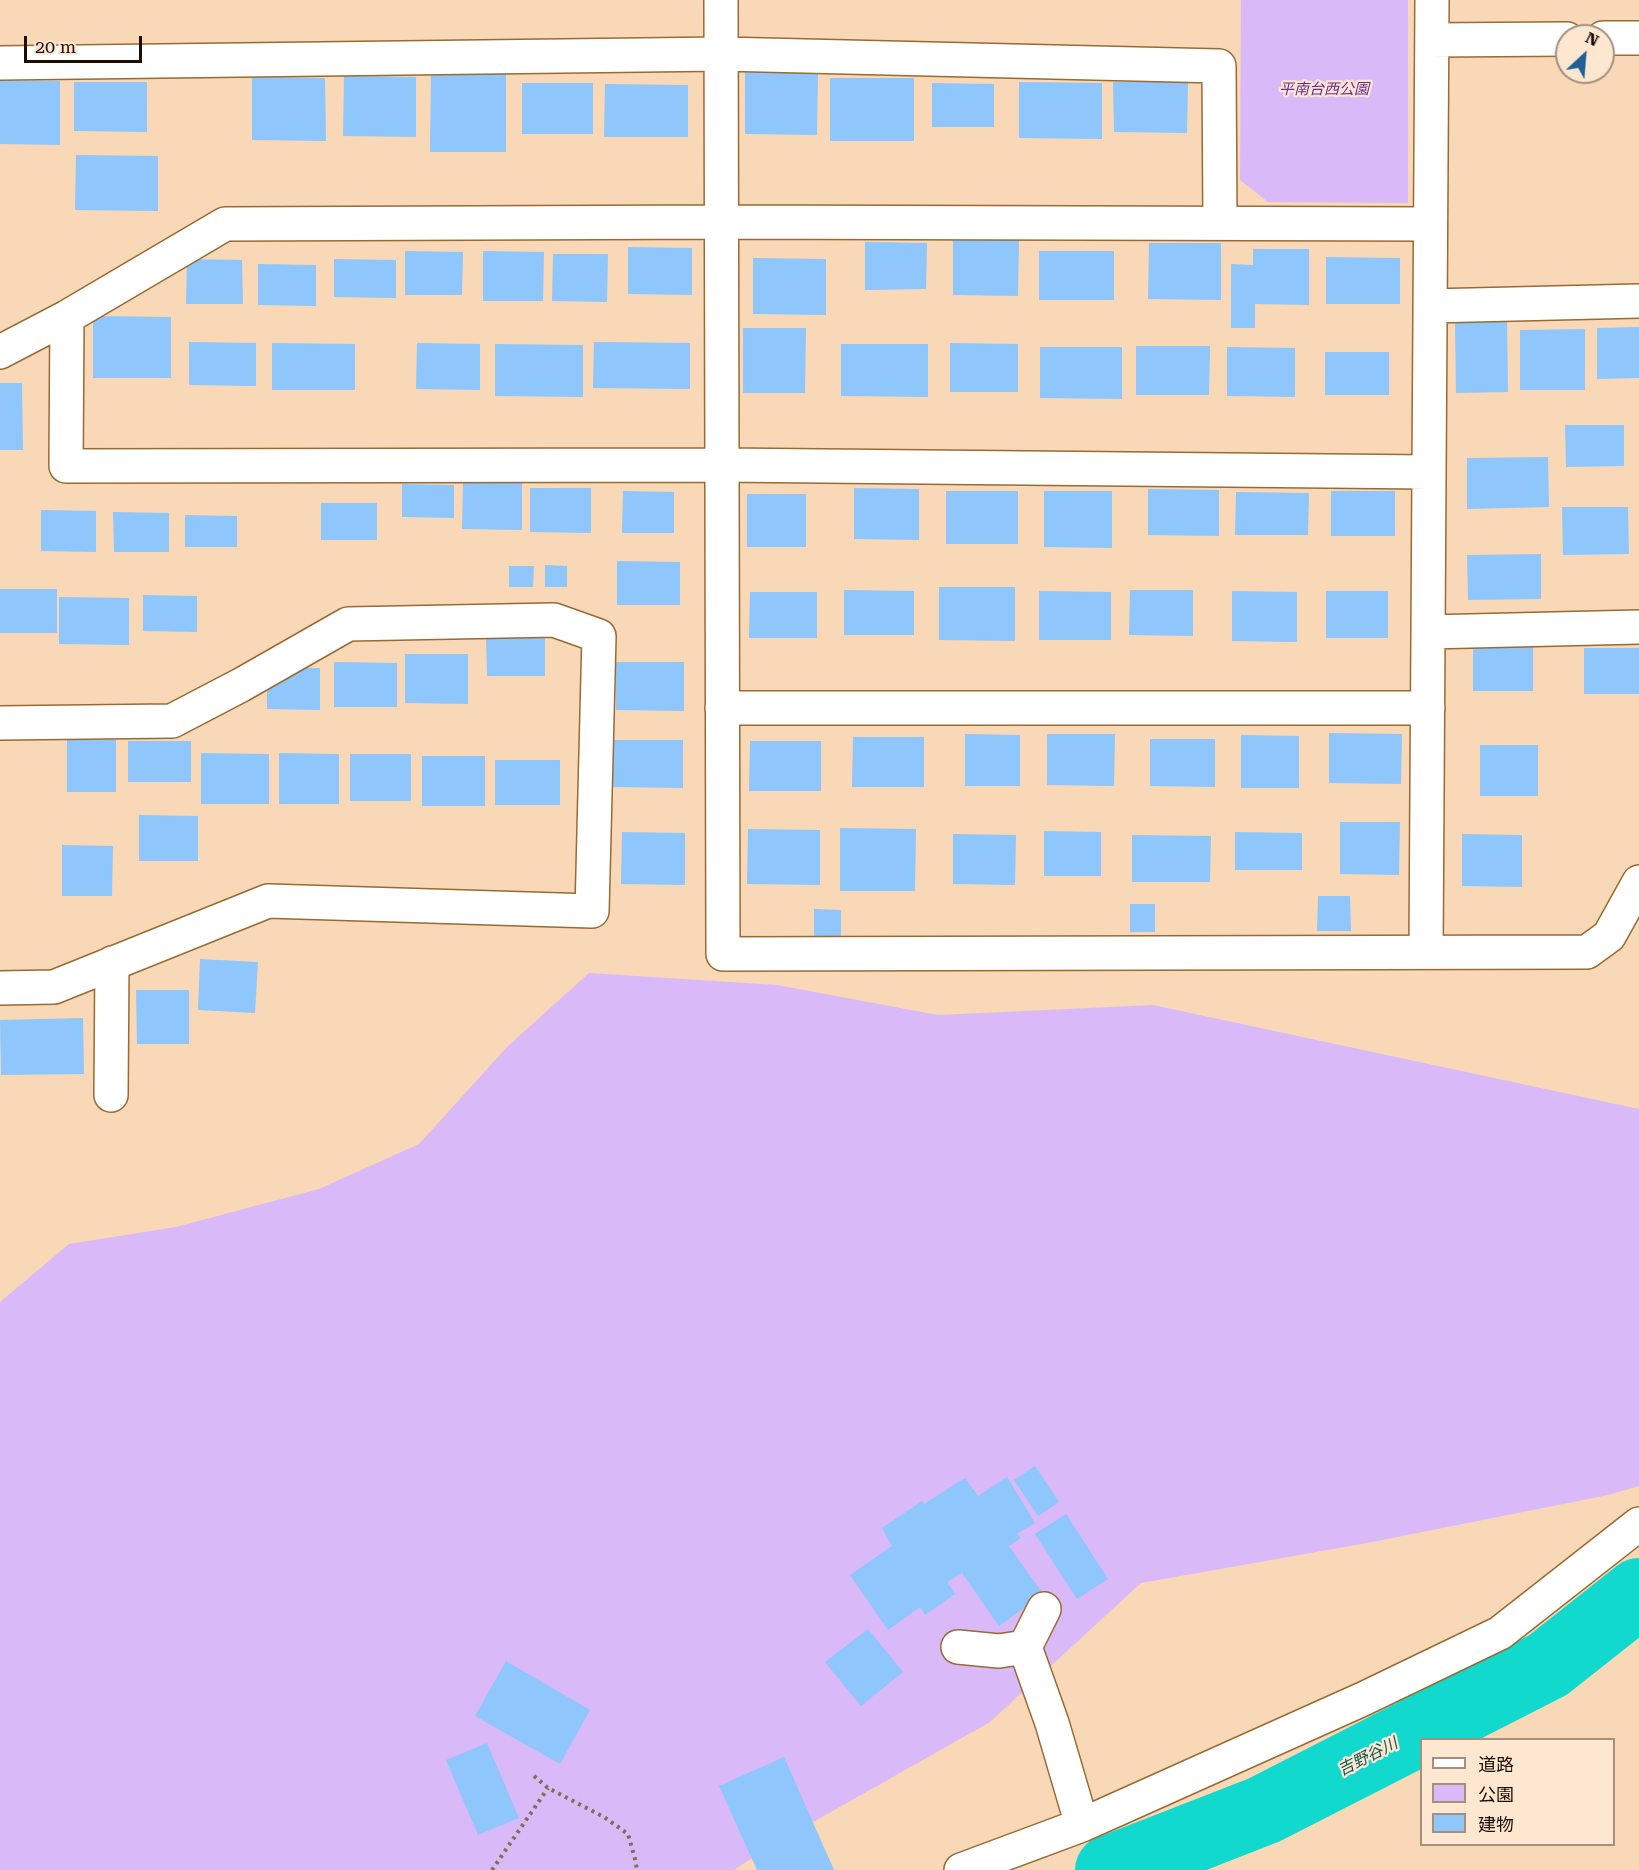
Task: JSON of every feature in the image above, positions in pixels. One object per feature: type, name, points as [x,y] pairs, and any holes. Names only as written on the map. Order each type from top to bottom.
[{"type":"street","points":[[721,0],[723,954],[1587,952],[1609,936],[1639,882]]},
{"type":"street","points":[[1426,951],[1432,0]]},
{"type":"street","points":[[1615,38],[1639,38]]},
{"type":"street","points":[[1432,40],[1555,39]]},
{"type":"street","points":[[0,63],[722,54],[1219,66],[1220,223]]},
{"type":"street","points":[[0,352],[67,317],[225,224],[721,222],[1430,224]]},
{"type":"street","points":[[1430,306],[1639,301]]},
{"type":"street","points":[[67,317],[66,466],[722,465],[1429,472]]},
{"type":"street","points":[[0,723],[172,721],[348,624],[554,620],[600,636],[592,911],[268,901],[54,987],[0,988]]},
{"type":"street","points":[[1428,632],[1639,627]]},
{"type":"street","points":[[722,708],[1428,708]]},
{"type":"street","points":[[111,1095],[112,963]]},
{"type":"street","points":[[961,1870],[1082,1825],[1363,1699],[1500,1633],[1639,1524]]},
{"type":"street","points":[[1044,1609],[1025,1647],[1052,1723],[1082,1825]]},
{"type":"street","points":[[958,1647],[999,1651],[1025,1647]]},
{"type":"path","points":[[534,1776],[548,1788],[604,1817],[628,1834],[636,1870]]},
{"type":"path","points":[[492,1870],[548,1788]]},
{"type":"green space","name":"平南台西公園","points":[[1241,0],[1408,0],[1408,203],[1268,202],[1240,180]]},
{"type":"green space","points":[[589,973],[777,985],[938,1015],[1153,1005],[1639,1109],[1639,1486],[1608,1495],[1367,1543],[1141,1583],[990,1722],[769,1847],[734,1870],[0,1870],[0,1302],[69,1244],[176,1227],[319,1189],[419,1144],[507,1047]]},
{"type":"building","points":[[745,70],[818,70],[817,135],[745,134]]},
{"type":"building","points":[[431,72],[506,72],[506,152],[430,152]]},
{"type":"building","points":[[344,76],[416,77],[416,137],[343,136]]},
{"type":"building","points":[[252,77],[325,78],[326,141],[252,140]]},
{"type":"building","points":[[830,78],[914,78],[914,141],[830,141]]},
{"type":"building","points":[[0,81],[60,81],[60,145],[0,144]]},
{"type":"building","points":[[74,82],[147,82],[147,132],[74,131]]},
{"type":"building","points":[[1019,82],[1102,83],[1102,139],[1019,138]]},
{"type":"building","points":[[1113,82],[1188,82],[1187,133],[1114,132]]},
{"type":"building","points":[[522,83],[593,83],[593,134],[522,134]]},
{"type":"building","points":[[932,83],[994,84],[994,127],[932,127]]},
{"type":"building","points":[[605,84],[688,85],[688,137],[604,137]]},
{"type":"building","points":[[76,155],[158,156],[158,211],[75,210]]},
{"type":"building","points":[[953,239],[1019,240],[1018,296],[953,295]]},
{"type":"building","points":[[865,242],[927,243],[926,289],[865,290]]},
{"type":"building","points":[[1149,243],[1221,243],[1221,300],[1148,299]]},
{"type":"building","points":[[628,247],[692,248],[692,295],[628,294]]},
{"type":"building","points":[[1253,249],[1309,249],[1309,305],[1255,304],[1255,328],[1231,328],[1231,264],[1253,265]]},
{"type":"building","points":[[405,251],[463,252],[462,295],[405,295]]},
{"type":"building","points":[[483,251],[544,252],[543,301],[483,301]]},
{"type":"building","points":[[1039,251],[1114,251],[1114,300],[1039,300]]},
{"type":"building","points":[[553,254],[608,254],[607,302],[552,301]]},
{"type":"building","points":[[1326,257],[1400,258],[1400,304],[1326,304]]},
{"type":"building","points":[[753,258],[826,259],[826,315],[753,314]]},
{"type":"building","points":[[187,259],[242,260],[243,304],[186,304]]},
{"type":"building","points":[[334,259],[396,260],[396,298],[334,297]]},
{"type":"building","points":[[258,264],[316,265],[316,306],[258,305]]},
{"type":"building","points":[[93,316],[171,317],[171,378],[93,378]]},
{"type":"building","points":[[1507,320],[1508,392],[1456,393],[1455,321]]},
{"type":"building","points":[[1639,327],[1639,378],[1597,379],[1597,328]]},
{"type":"building","points":[[743,328],[806,328],[805,393],[743,393]]},
{"type":"building","points":[[1585,329],[1585,390],[1520,390],[1520,330]]},
{"type":"building","points":[[189,342],[256,343],[256,386],[189,385]]},
{"type":"building","points":[[594,342],[690,343],[690,389],[593,388]]},
{"type":"building","points":[[272,343],[355,344],[355,390],[272,390]]},
{"type":"building","points":[[417,343],[480,344],[480,390],[416,389]]},
{"type":"building","points":[[950,343],[1018,344],[1018,392],[950,392]]},
{"type":"building","points":[[495,344],[583,345],[583,397],[495,396]]},
{"type":"building","points":[[841,344],[928,344],[928,397],[841,396]]},
{"type":"building","points":[[1136,346],[1210,346],[1209,395],[1136,395]]},
{"type":"building","points":[[1040,347],[1122,347],[1122,399],[1040,398]]},
{"type":"building","points":[[1227,347],[1295,348],[1295,397],[1227,396]]},
{"type":"building","points":[[1325,352],[1389,352],[1389,395],[1325,395]]},
{"type":"building","points":[[0,383],[22,383],[23,450],[0,450]]},
{"type":"building","points":[[1565,425],[1624,425],[1624,466],[1566,467]]},
{"type":"building","points":[[1548,457],[1549,507],[1467,509],[1467,458]]},
{"type":"building","points":[[463,482],[522,482],[522,530],[462,529]]},
{"type":"building","points":[[402,484],[454,485],[454,518],[402,517]]},
{"type":"building","points":[[530,488],[591,488],[591,533],[530,532]]},
{"type":"building","points":[[854,488],[919,489],[919,540],[854,539]]},
{"type":"building","points":[[1148,489],[1219,490],[1219,536],[1148,535]]},
{"type":"building","points":[[623,491],[674,492],[674,533],[622,533]]},
{"type":"building","points":[[946,491],[1018,491],[1018,544],[946,544]]},
{"type":"building","points":[[1044,491],[1112,491],[1112,548],[1044,547]]},
{"type":"building","points":[[1331,491],[1395,491],[1395,536],[1331,536]]},
{"type":"building","points":[[1236,492],[1309,493],[1308,535],[1235,535]]},
{"type":"building","points":[[747,494],[806,494],[806,547],[747,547]]},
{"type":"building","points":[[321,503],[377,503],[377,540],[321,540]]},
{"type":"building","points":[[1562,507],[1628,507],[1629,554],[1563,555]]},
{"type":"building","points":[[41,510],[96,511],[96,552],[41,551]]},
{"type":"building","points":[[113,512],[169,513],[169,552],[114,552]]},
{"type":"building","points":[[185,515],[237,516],[237,547],[185,547]]},
{"type":"building","points":[[1541,554],[1541,599],[1468,600],[1467,555]]},
{"type":"building","points":[[617,561],[680,562],[680,605],[617,605]]},
{"type":"building","points":[[545,565],[567,566],[567,587],[545,587]]},
{"type":"building","points":[[509,566],[534,566],[533,587],[509,587]]},
{"type":"building","points":[[939,587],[1015,587],[1015,641],[939,640]]},
{"type":"building","points":[[0,589],[57,589],[57,633],[0,633]]},
{"type":"building","points":[[844,590],[914,591],[914,635],[844,635]]},
{"type":"building","points":[[1130,590],[1193,590],[1193,636],[1129,635]]},
{"type":"building","points":[[1039,591],[1111,592],[1111,640],[1039,640]]},
{"type":"building","points":[[1232,591],[1297,592],[1297,642],[1232,641]]},
{"type":"building","points":[[1326,591],[1388,591],[1388,638],[1326,638]]},
{"type":"building","points":[[750,592],[817,592],[817,638],[749,638]]},
{"type":"building","points":[[143,595],[197,596],[197,632],[143,631]]},
{"type":"building","points":[[59,597],[129,598],[129,645],[59,644]]},
{"type":"building","points":[[486,635],[545,636],[545,676],[487,676]]},
{"type":"building","points":[[1473,646],[1533,646],[1533,691],[1473,691]]},
{"type":"building","points":[[1584,648],[1639,648],[1639,694],[1584,694]]},
{"type":"building","points":[[405,654],[468,654],[468,704],[405,703]]},
{"type":"building","points":[[334,662],[397,663],[397,707],[334,707]]},
{"type":"building","points":[[616,662],[684,662],[684,711],[616,710]]},
{"type":"building","points":[[267,668],[320,668],[320,710],[267,709]]},
{"type":"building","points":[[1329,733],[1402,734],[1401,784],[1329,783]]},
{"type":"building","points":[[965,734],[1020,735],[1020,786],[965,786]]},
{"type":"building","points":[[1047,734],[1115,734],[1114,786],[1047,785]]},
{"type":"building","points":[[1241,735],[1299,736],[1299,788],[1241,788]]},
{"type":"building","points":[[853,737],[924,737],[924,787],[852,787]]},
{"type":"building","points":[[67,739],[116,740],[116,792],[67,792]]},
{"type":"building","points":[[1150,739],[1215,739],[1215,787],[1150,786]]},
{"type":"building","points":[[613,740],[683,740],[683,788],[613,787]]},
{"type":"building","points":[[128,741],[191,741],[191,782],[128,782]]},
{"type":"building","points":[[750,741],[821,741],[821,791],[749,791]]},
{"type":"building","points":[[1480,745],[1538,745],[1538,796],[1480,796]]},
{"type":"building","points":[[201,753],[269,754],[269,804],[201,804]]},
{"type":"building","points":[[279,753],[339,754],[339,804],[279,804]]},
{"type":"building","points":[[350,754],[411,754],[411,801],[350,801]]},
{"type":"building","points":[[422,756],[485,756],[485,806],[422,806]]},
{"type":"building","points":[[495,760],[560,760],[560,805],[495,805]]},
{"type":"building","points":[[139,815],[198,816],[198,861],[139,861]]},
{"type":"building","points":[[1340,822],[1400,822],[1399,875],[1340,874]]},
{"type":"building","points":[[840,828],[916,829],[915,891],[840,891]]},
{"type":"building","points":[[748,829],[820,830],[820,885],[747,884]]},
{"type":"building","points":[[1044,831],[1101,832],[1101,876],[1044,876]]},
{"type":"building","points":[[622,832],[685,833],[685,885],[621,884]]},
{"type":"building","points":[[1235,832],[1302,833],[1302,870],[1235,870]]},
{"type":"building","points":[[953,834],[1016,835],[1015,885],[953,884]]},
{"type":"building","points":[[1462,834],[1522,835],[1522,887],[1462,886]]},
{"type":"building","points":[[1132,835],[1211,836],[1210,882],[1132,882]]},
{"type":"building","points":[[62,845],[113,846],[112,896],[62,896]]},
{"type":"building","points":[[1318,896],[1350,896],[1351,931],[1317,931]]},
{"type":"building","points":[[1130,904],[1155,904],[1155,932],[1130,932]]},
{"type":"building","points":[[814,909],[841,910],[841,939],[814,939]]},
{"type":"building","points":[[200,959],[258,962],[255,1013],[198,1010]]},
{"type":"building","points":[[136,990],[189,990],[189,1044],[137,1044]]},
{"type":"building","points":[[83,1018],[84,1074],[1,1075],[0,1020]]},
{"type":"building","points":[[1035,1466],[1059,1502],[1038,1516],[1014,1480]]},
{"type":"building","points":[[1007,1477],[1035,1523],[1017,1534],[1021,1538],[1009,1546],[1043,1594],[999,1626],[962,1573],[947,1582],[955,1594],[925,1615],[920,1607],[888,1630],[850,1575],[892,1546],[882,1528],[922,1501],[924,1504],[965,1478],[978,1496]]},
{"type":"building","points":[[1066,1514],[1108,1579],[1077,1599],[1035,1534]]},
{"type":"building","points":[[868,1629],[903,1672],[861,1706],[825,1662]]},
{"type":"building","points":[[506,1661],[590,1710],[560,1764],[475,1716]]},
{"type":"building","points":[[487,1743],[519,1818],[478,1835],[446,1760]]},
{"type":"building","points":[[784,1757],[834,1870],[757,1870],[719,1786]]},
{"type":"waterway","name":"吉野谷川","points":[[1110,1870],[1264,1810],[1548,1665],[1639,1593]]}]
